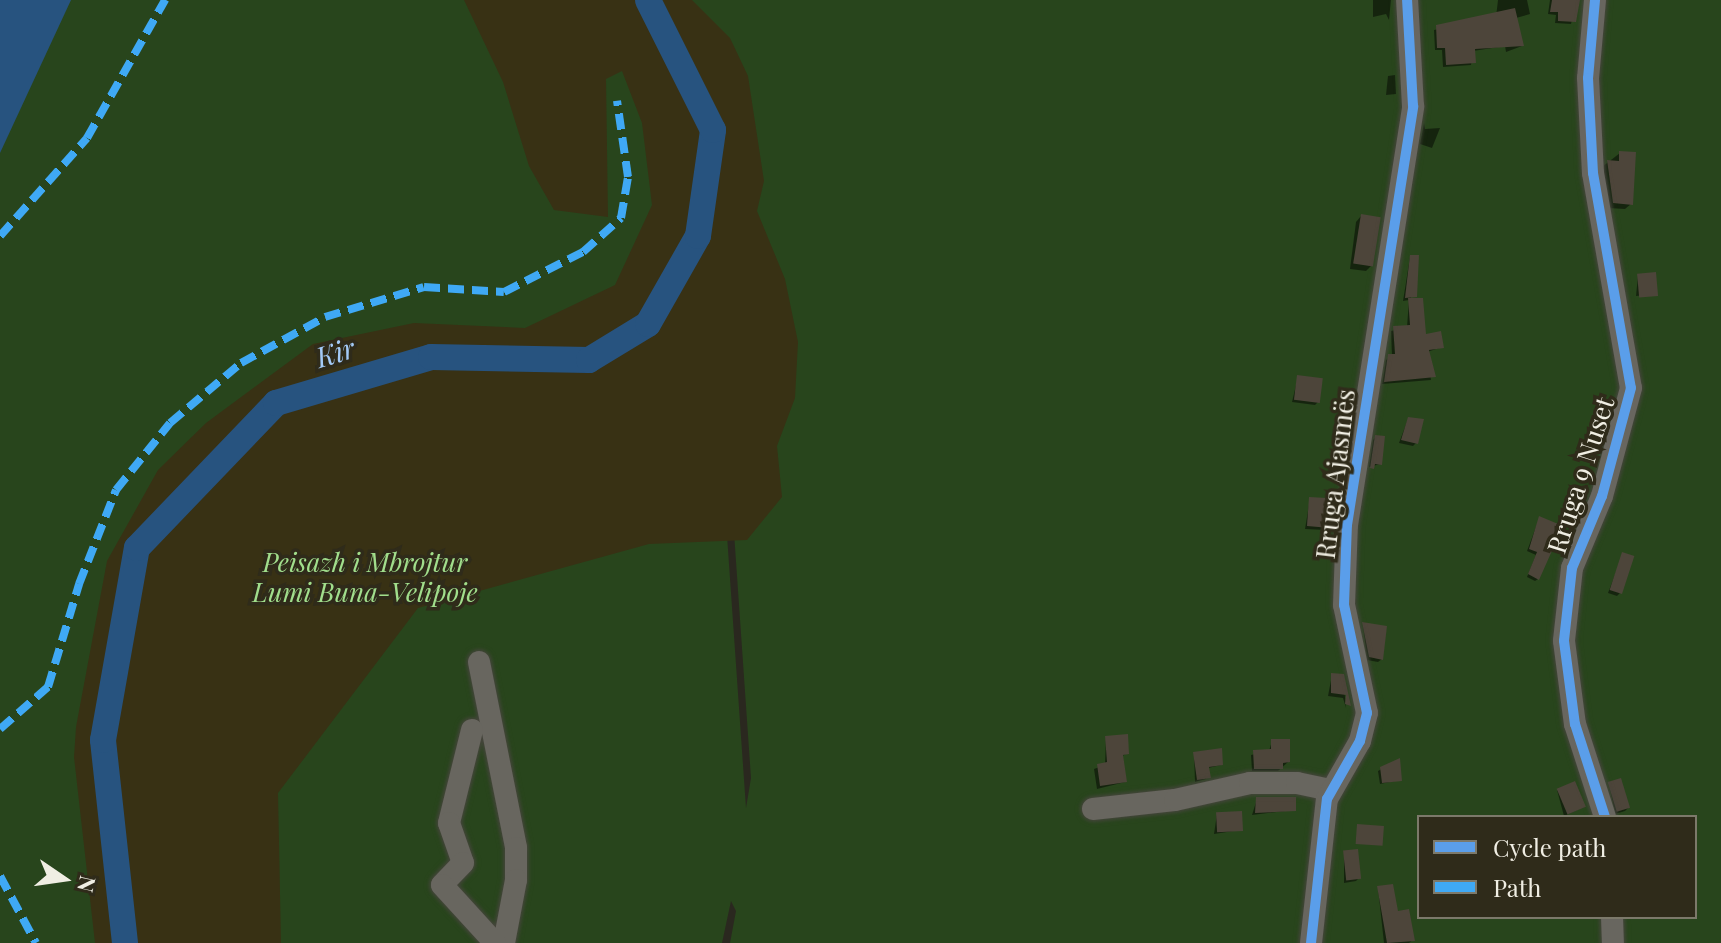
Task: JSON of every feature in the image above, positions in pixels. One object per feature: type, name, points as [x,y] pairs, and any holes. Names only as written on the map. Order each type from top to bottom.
[{"type":"street","name":"Rruga Ajasmës","points":[[1311,943],[1330,790],[1360,741],[1367,713],[1344,605],[1347,525],[1413,106],[1407,0]]},
{"type":"street","name":"Rruga 9 Nuset","points":[[1595,0],[1588,78],[1593,173],[1631,388],[1602,496],[1572,568],[1564,641],[1575,724],[1604,815]]},
{"type":"street","points":[[479,662],[516,848],[516,880],[504,943]]},
{"type":"street","points":[[472,730],[449,819],[463,863],[442,885],[495,943]]},
{"type":"street","points":[[1093,809],[1175,800],[1250,783],[1297,783],[1330,790]]},
{"type":"street","points":[[1612,919],[1613,943]]},
{"type":"green space","name":"Peisazh i Mbrojtur Lumi Buna-Velipoje","points":[[0,0],[663,0],[726,521],[746,808],[751,778],[733,518],[673,0],[1721,0],[1721,943],[730,943],[736,911],[731,901],[722,943],[0,943]]},
{"type":"sand","points":[[464,0],[692,0],[730,38],[748,76],[764,181],[757,211],[785,279],[798,342],[795,398],[777,446],[782,497],[747,540],[649,544],[418,608],[278,793],[281,943],[95,943],[74,757],[76,727],[107,561],[158,470],[206,423],[313,344],[414,323],[525,328],[615,285],[652,205],[642,123],[622,71],[606,79],[608,217],[554,210],[529,166],[503,82]]},
{"type":"water","points":[[0,0],[71,0],[0,153]]},
{"type":"building","points":[[1552,0],[1580,0],[1576,22],[1558,21],[1558,12],[1550,12]]},
{"type":"building","points":[[1515,8],[1524,46],[1475,49],[1476,63],[1446,65],[1445,48],[1437,48],[1436,25]]},
{"type":"building","points":[[1619,151],[1636,152],[1633,205],[1613,203],[1607,160],[1619,161]]},
{"type":"building","points":[[1361,214],[1381,217],[1373,267],[1353,263]]},
{"type":"building","points":[[1410,255],[1419,255],[1417,297],[1405,298]]},
{"type":"building","points":[[1656,272],[1658,296],[1639,298],[1637,274]]},
{"type":"building","points":[[1408,298],[1423,298],[1426,334],[1441,331],[1444,348],[1429,350],[1436,377],[1384,382],[1388,354],[1395,354],[1393,326],[1410,325]]},
{"type":"building","points":[[1297,375],[1323,378],[1320,403],[1294,400]]},
{"type":"building","points":[[1408,417],[1424,419],[1418,444],[1401,440]]},
{"type":"building","points":[[1375,435],[1385,436],[1382,465],[1375,464],[1374,469],[1370,468]]},
{"type":"building","points":[[1309,497],[1327,498],[1330,528],[1307,526]]},
{"type":"building","points":[[1539,516],[1563,526],[1539,580],[1528,574],[1537,552],[1529,549]]},
{"type":"building","points":[[1622,552],[1634,556],[1622,594],[1610,590]]},
{"type":"building","points":[[1362,622],[1387,626],[1383,660],[1369,657]]},
{"type":"building","points":[[1331,673],[1344,674],[1351,706],[1345,704],[1346,695],[1331,693]]},
{"type":"building","points":[[1128,734],[1129,754],[1123,755],[1127,782],[1100,786],[1097,764],[1107,762],[1105,736]]},
{"type":"building","points":[[1271,739],[1290,739],[1290,762],[1283,763],[1283,769],[1254,769],[1253,750],[1271,749]]},
{"type":"building","points":[[1222,748],[1223,765],[1209,767],[1211,778],[1197,780],[1193,752]]},
{"type":"building","points":[[1400,758],[1402,781],[1382,783],[1380,767]]},
{"type":"building","points":[[1621,778],[1630,808],[1617,812],[1608,782]]},
{"type":"building","points":[[1575,781],[1586,807],[1568,815],[1557,789]]},
{"type":"building","points":[[1256,797],[1296,797],[1296,811],[1255,813]]},
{"type":"building","points":[[1242,811],[1243,831],[1217,832],[1216,812]]},
{"type":"building","points":[[1357,824],[1384,826],[1383,846],[1356,844]]},
{"type":"building","points":[[1358,849],[1361,879],[1346,880],[1343,851]]},
{"type":"building","points":[[1393,884],[1398,911],[1409,909],[1415,941],[1387,943],[1377,886]]},
{"type":"waterway","name":"Kir","points":[[125,943],[103,740],[137,548],[276,403],[431,357],[589,360],[648,324],[698,236],[713,130],[648,0]]},
{"type":"marked path","points":[[0,236],[87,138],[165,0]]},
{"type":"marked path","points":[[0,729],[48,687],[79,584],[116,490],[170,423],[241,363],[325,317],[424,287],[504,292],[583,252],[621,218],[628,177],[617,101]]},
{"type":"marked path","points":[[0,876],[36,943]]},
{"type":"cycle path","points":[[1311,943],[1327,799],[1360,741],[1367,713],[1344,605],[1347,525],[1413,106],[1407,0]]},
{"type":"cycle path","points":[[1595,0],[1588,78],[1593,173],[1631,388],[1602,496],[1572,568],[1564,641],[1575,724],[1604,815]]}]
